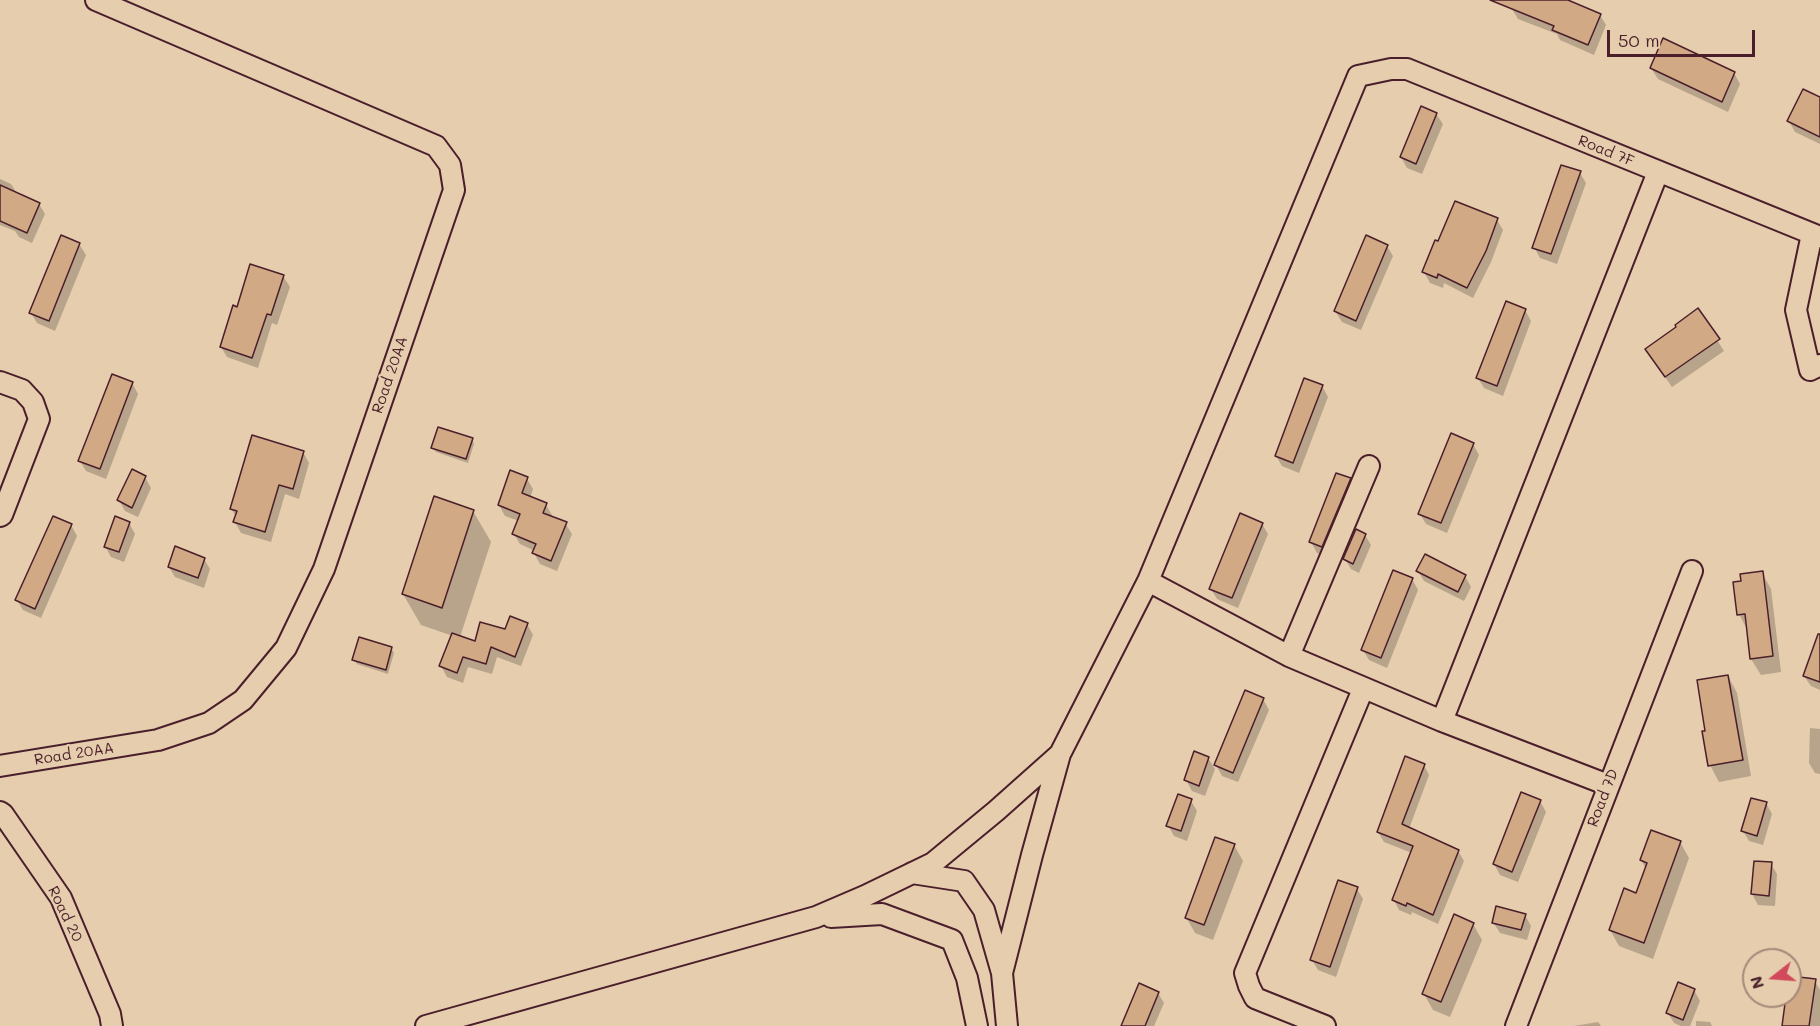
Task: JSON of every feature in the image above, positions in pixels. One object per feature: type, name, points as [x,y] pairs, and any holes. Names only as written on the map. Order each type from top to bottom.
[{"type":"street","name":"Road 20AA","points":[[0,765],[158,740],[209,723],[243,700],[286,648],[324,569],[454,190],[450,165],[436,146],[96,0]]},
{"type":"street","name":"Road 7F","points":[[1148,581],[1358,76],[1391,69],[1407,69],[1816,236]]},
{"type":"street","points":[[1442,721],[1658,172]]},
{"type":"street","points":[[1816,236],[1796,310],[1810,370],[1820,365]]},
{"type":"street","points":[[0,382],[22,390],[33,402],[39,419],[0,516]]},
{"type":"street","points":[[1288,656],[1369,466]]},
{"type":"street","name":"Road 7D","points":[[1516,1026],[1692,571]]},
{"type":"street","points":[[1002,973],[1060,754],[1148,581],[1288,656],[1442,721],[1608,785]]},
{"type":"street","points":[[1325,1026],[1255,998],[1245,973],[1363,689]]},
{"type":"street","points":[[426,1026],[816,917],[865,896],[933,863],[1060,754]]},
{"type":"street","name":"Road 20","points":[[0,812],[61,898],[110,1014],[112,1026]]},
{"type":"street","points":[[912,873],[964,881],[984,910],[1002,973],[1007,1026]]},
{"type":"street","points":[[816,917],[882,914],[952,940],[967,978],[977,1026]]},
{"type":"building","points":[[1490,0],[1568,0],[1601,14],[1588,45],[1552,30],[1554,26]]},
{"type":"building","points":[[1663,38],[1735,72],[1722,102],[1650,68]]},
{"type":"building","points":[[1803,89],[1820,97],[1820,137],[1787,121]]},
{"type":"building","points":[[1421,106],[1437,113],[1416,164],[1400,157]]},
{"type":"building","points":[[1561,165],[1581,171],[1551,254],[1532,248]]},
{"type":"building","points":[[0,185],[40,203],[27,233],[0,221]]},
{"type":"building","points":[[1455,201],[1498,218],[1486,251],[1467,288],[1438,274],[1437,278],[1422,272]]},
{"type":"building","points":[[61,235],[80,243],[49,321],[29,313]]},
{"type":"building","points":[[1366,235],[1388,245],[1356,321],[1334,311]]},
{"type":"building","points":[[250,264],[284,275],[271,315],[267,314],[252,358],[220,347],[233,305],[237,307]]},
{"type":"building","points":[[1506,301],[1526,309],[1497,386],[1476,378]]},
{"type":"building","points":[[1698,308],[1720,339],[1665,377],[1645,349]]},
{"type":"building","points":[[112,374],[133,382],[100,469],[78,461]]},
{"type":"building","points":[[1304,378],[1323,385],[1293,463],[1275,456]]},
{"type":"building","points":[[438,427],[473,438],[466,459],[431,448]]},
{"type":"building","points":[[1451,433],[1474,443],[1441,523],[1418,514]]},
{"type":"building","points":[[252,435],[304,451],[293,489],[279,485],[265,532],[233,522],[237,511],[230,509]]},
{"type":"building","points":[[132,469],[146,476],[132,508],[117,500]]},
{"type":"building","points":[[510,470],[528,477],[522,493],[547,503],[543,513],[567,522],[551,561],[532,553],[536,544],[512,534],[520,514],[498,505]]},
{"type":"building","points":[[1336,473],[1351,478],[1322,547],[1309,542]]},
{"type":"building","points":[[434,496],[474,510],[442,608],[402,594]]},
{"type":"building","points":[[1240,513],[1263,523],[1232,598],[1209,589]]},
{"type":"building","points":[[53,516],[72,524],[35,609],[15,600]]},
{"type":"building","points":[[115,516],[130,522],[119,552],[104,547]]},
{"type":"building","points":[[1356,529],[1366,534],[1353,564],[1343,559]]},
{"type":"building","points":[[175,546],[205,558],[198,578],[168,567]]},
{"type":"building","points":[[1425,554],[1466,575],[1458,592],[1416,571]]},
{"type":"building","points":[[1393,570],[1413,578],[1381,658],[1361,650]]},
{"type":"building","points":[[1763,571],[1773,656],[1750,659],[1745,614],[1737,615],[1733,582],[1741,581],[1740,574]]},
{"type":"building","points":[[510,616],[528,623],[515,657],[491,647],[486,664],[463,657],[457,673],[439,666],[452,633],[475,641],[480,622],[505,629]]},
{"type":"building","points":[[1818,634],[1820,634],[1820,682],[1803,676]]},
{"type":"building","points":[[359,637],[392,647],[386,670],[352,660]]},
{"type":"building","points":[[1728,675],[1743,760],[1708,766],[1697,680]]},
{"type":"building","points":[[1245,690],[1264,698],[1233,773],[1214,765]]},
{"type":"building","points":[[1194,751],[1209,757],[1199,786],[1184,780]]},
{"type":"building","points":[[1405,756],[1425,764],[1402,824],[1459,850],[1433,915],[1407,903],[1406,906],[1392,900],[1413,846],[1377,832]]},
{"type":"building","points":[[1521,792],[1541,800],[1512,872],[1493,864]]},
{"type":"building","points":[[1178,794],[1192,799],[1181,831],[1166,826]]},
{"type":"building","points":[[1751,798],[1767,802],[1757,836],[1741,831]]},
{"type":"building","points":[[1651,830],[1681,841],[1644,943],[1609,930],[1624,888],[1636,893],[1647,863],[1640,860]]},
{"type":"building","points":[[1215,837],[1235,844],[1204,925],[1185,918]]},
{"type":"building","points":[[1754,861],[1772,862],[1769,896],[1751,894]]},
{"type":"building","points":[[1338,880],[1358,887],[1330,967],[1310,960]]},
{"type":"building","points":[[1496,906],[1526,914],[1521,930],[1492,923]]},
{"type":"building","points":[[1454,914],[1474,923],[1441,1002],[1422,994]]},
{"type":"building","points":[[1802,977],[1816,979],[1809,1026],[1782,1026],[1784,1008],[1802,1008]]},
{"type":"building","points":[[1678,982],[1695,989],[1683,1020],[1666,1013]]},
{"type":"building","points":[[1139,983],[1159,992],[1145,1026],[1121,1026]]}]
